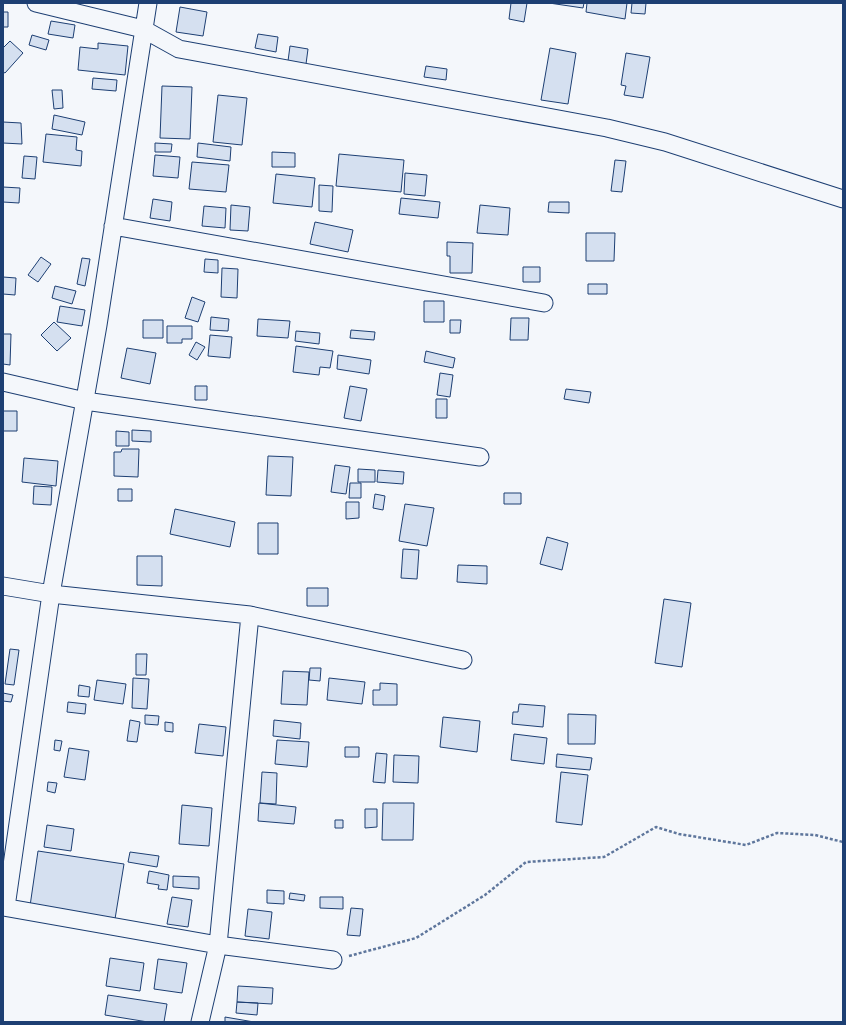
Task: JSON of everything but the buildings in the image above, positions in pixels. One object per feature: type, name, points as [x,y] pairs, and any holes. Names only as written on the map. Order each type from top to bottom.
[{"type":"street","points":[[36,3],[143,29],[179,49],[606,128],[665,142],[843,199]]},
{"type":"street","points":[[148,3],[85,400],[51,594],[5,907],[218,945],[333,960]]},
{"type":"street","points":[[113,226],[544,303]]},
{"type":"street","points":[[3,382],[85,400],[480,457]]},
{"type":"street","points":[[3,586],[51,594],[250,615],[463,660]]},
{"type":"street","points":[[200,1022],[218,945],[250,615]]},
{"type":"path","points":[[333,960],[416,938],[485,895],[526,862],[604,857],[656,826],[679,834],[746,845],[777,833],[814,835],[843,842]]}]
